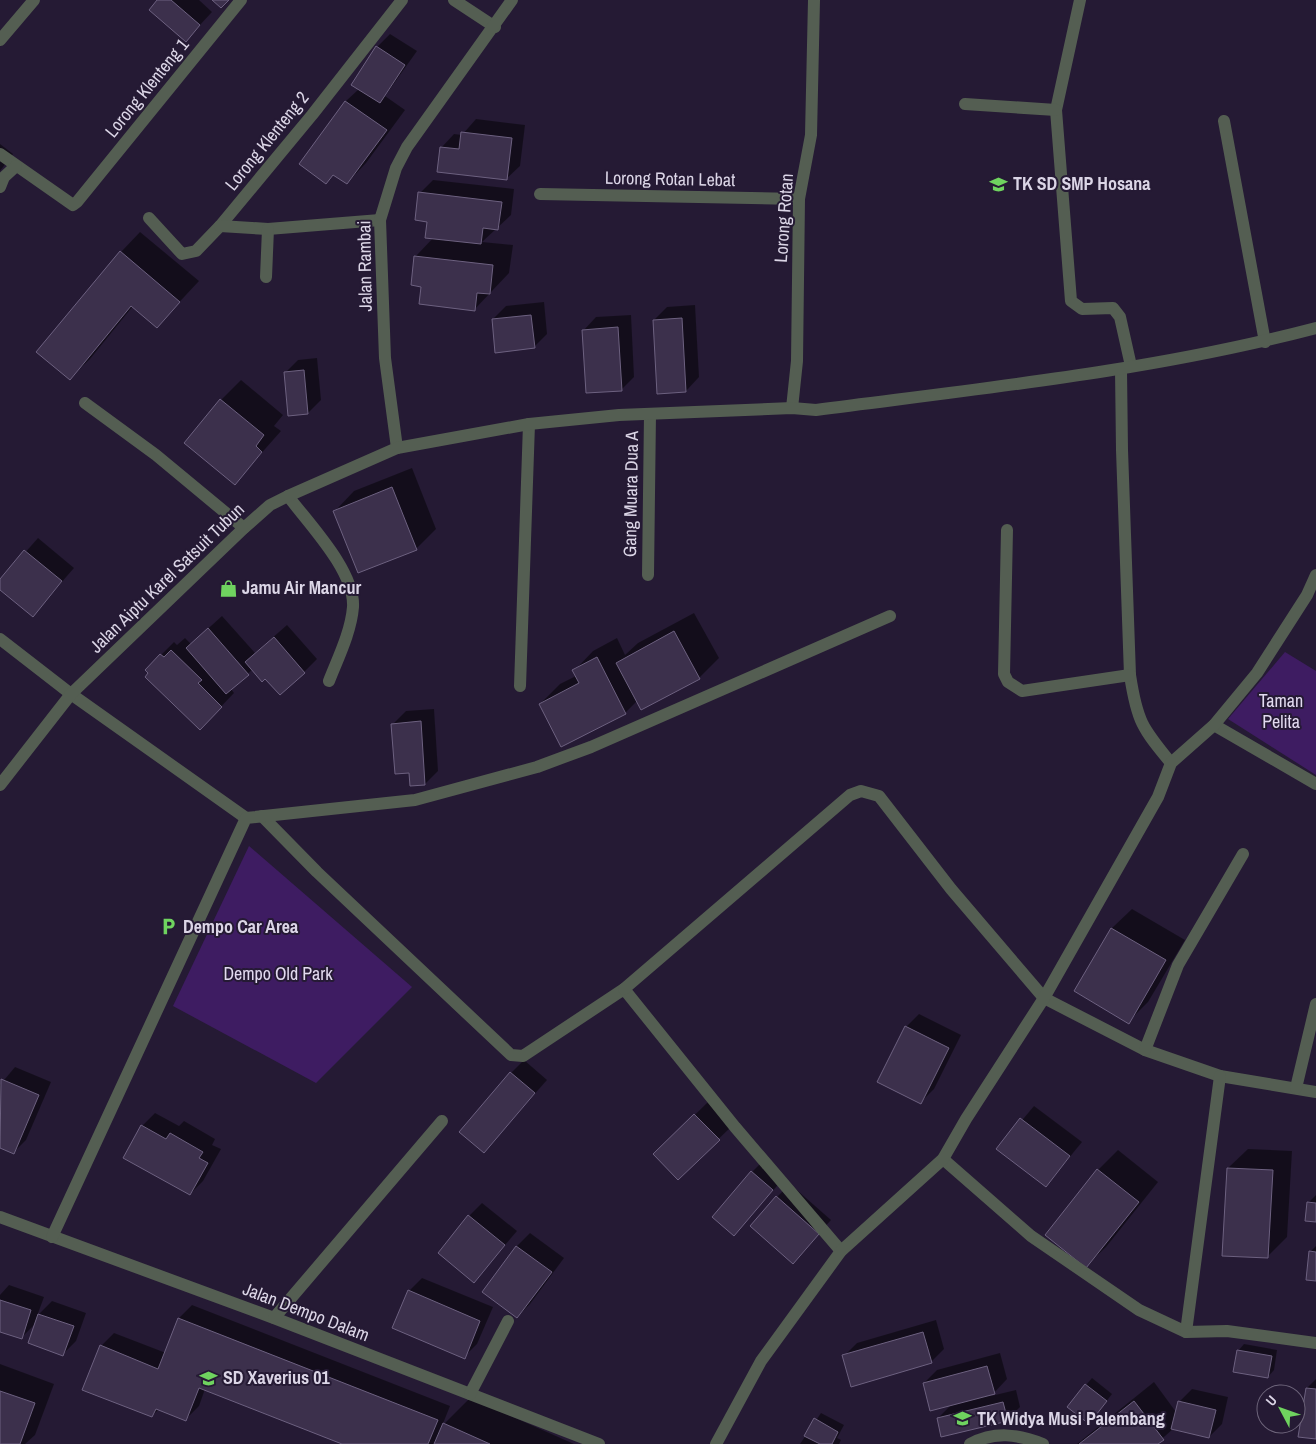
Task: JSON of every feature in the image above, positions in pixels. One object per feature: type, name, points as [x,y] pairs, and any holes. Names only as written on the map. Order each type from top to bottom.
[{"type":"street","points":[[0,40],[34,0]]},
{"type":"street","name":"Lorong Klenteng 1","points":[[16,166],[73,205],[242,0]]},
{"type":"street","name":"Lorong Klenteng 2","points":[[149,218],[182,254],[196,251],[220,226],[312,115],[402,0]]},
{"type":"street","points":[[454,0],[495,26]]},
{"type":"street","name":"Jalan Rambai","points":[[397,448],[385,358],[380,220],[396,168],[407,147],[512,0]]},
{"type":"street","name":"Lorong Rotan","points":[[792,408],[797,361],[800,199],[810,135],[814,0]]},
{"type":"street","points":[[1080,0],[1056,110],[1071,301],[1082,309],[1113,308],[1120,317],[1126,368],[1122,450],[1130,675],[1135,706],[1144,731],[1171,763]]},
{"type":"street","points":[[965,104],[1056,110]]},
{"type":"street","points":[[1224,121],[1265,342]]},
{"type":"street","points":[[0,154],[16,166],[4,177],[0,187]]},
{"type":"street","name":"Lorong Rotan Lebat","points":[[540,194],[800,199]]},
{"type":"street","points":[[220,226],[268,229],[380,220]]},
{"type":"street","points":[[266,277],[268,229]]},
{"type":"street","name":"Jalan Aiptu Karel Satsuit Tubun","points":[[0,785],[71,694],[270,505],[397,448],[529,424],[619,415],[792,408],[816,410],[1126,368],[1265,342],[1316,328]]},
{"type":"street","points":[[84,403],[156,456],[244,528]]},
{"type":"street","name":"Gang Muara Dua A","points":[[648,574],[650,414]]},
{"type":"street","points":[[520,686],[529,424]]},
{"type":"street","points":[[288,496],[343,570],[350,591],[353,607],[345,638],[329,681]]},
{"type":"street","points":[[1007,530],[1004,674],[1008,682],[1022,691],[1130,675]]},
{"type":"street","points":[[716,1444],[761,1361],[841,1251],[944,1159],[966,1119],[1044,998],[1158,797],[1171,763],[1214,724],[1257,673],[1306,595],[1316,575]]},
{"type":"street","points":[[0,639],[71,694],[246,818],[415,800],[537,767],[600,743],[890,616]]},
{"type":"street","points":[[1214,724],[1316,784]]},
{"type":"street","points":[[262,816],[317,872],[511,1055],[523,1056],[624,988],[850,795],[861,791],[878,796],[951,889],[1044,998],[1145,1050],[1220,1076],[1316,1092]]},
{"type":"street","points":[[52,1237],[246,818]]},
{"type":"street","points":[[1145,1050],[1178,965],[1243,854]]},
{"type":"street","points":[[624,988],[735,1127],[841,1251]]},
{"type":"street","points":[[1296,1088],[1316,1004]]},
{"type":"street","points":[[1186,1332],[1220,1076]]},
{"type":"street","points":[[274,1318],[442,1121]]},
{"type":"street","points":[[944,1159],[1031,1236],[1139,1310],[1186,1332],[1227,1331],[1316,1343]]},
{"type":"street","name":"Jalan Dempo Dalam","points":[[0,1217],[274,1318],[599,1444]]},
{"type":"street","points":[[470,1394],[508,1321]]},
{"type":"street","points":[[970,1444],[985,1436],[1020,1436],[1043,1444]]},
{"type":"green space","name":"Taman Pelita","points":[[1285,652],[1316,671],[1316,775],[1228,719]]},
{"type":"green space","name":"Dempo Old Park","points":[[249,846],[412,987],[316,1083],[173,1006]]},
{"type":"building","points":[[157,0],[171,0],[200,25],[186,42],[149,10]]},
{"type":"building","points":[[212,0],[229,0],[221,8]]},
{"type":"building","points":[[376,46],[405,65],[380,103],[351,85]]},
{"type":"building","points":[[345,101],[387,130],[347,184],[333,175],[326,184],[299,164]]},
{"type":"building","points":[[461,132],[512,138],[507,180],[437,172],[440,147],[459,149]]},
{"type":"building","points":[[418,192],[502,202],[498,230],[483,228],[481,244],[425,238],[427,222],[415,220]]},
{"type":"building","points":[[120,251],[180,302],[157,328],[131,306],[70,380],[36,352]]},
{"type":"building","points":[[414,256],[493,265],[490,294],[477,293],[475,311],[419,304],[421,287],[411,285]]},
{"type":"building","points":[[531,315],[535,348],[495,353],[492,319]]},
{"type":"building","points":[[682,318],[686,392],[657,394],[653,320]]},
{"type":"building","points":[[618,327],[622,391],[586,393],[582,330]]},
{"type":"building","points":[[304,370],[308,414],[288,416],[284,372]]},
{"type":"building","points":[[220,399],[264,435],[256,446],[262,452],[235,485],[184,443]]},
{"type":"building","points":[[392,487],[417,550],[358,573],[333,511]]},
{"type":"building","points":[[24,550],[62,581],[33,617],[0,590],[0,579]]},
{"type":"building","points":[[208,628],[249,675],[226,694],[186,648]]},
{"type":"building","points":[[674,631],[700,679],[641,710],[616,663]]},
{"type":"building","points":[[274,637],[305,673],[280,695],[265,679],[262,682],[245,662]]},
{"type":"building","points":[[171,650],[202,680],[198,683],[222,707],[200,730],[145,677],[148,673],[145,670],[160,654],[164,657]]},
{"type":"building","points":[[597,657],[626,714],[561,747],[539,704],[579,683],[572,670]]},
{"type":"building","points":[[421,721],[425,785],[410,786],[409,773],[395,774],[391,724]]},
{"type":"building","points":[[1111,928],[1166,960],[1129,1024],[1074,991]]},
{"type":"building","points":[[905,1026],[949,1048],[921,1104],[877,1082]]},
{"type":"building","points":[[510,1072],[535,1093],[484,1153],[459,1132]]},
{"type":"building","points":[[1,1079],[39,1095],[14,1154],[0,1148]]},
{"type":"building","points":[[694,1114],[720,1140],[678,1180],[653,1154]]},
{"type":"building","points":[[1020,1118],[1070,1156],[1046,1187],[996,1149]]},
{"type":"building","points":[[141,1125],[166,1139],[170,1133],[203,1152],[199,1158],[208,1163],[190,1195],[123,1158]]},
{"type":"building","points":[[1227,1168],[1273,1170],[1268,1258],[1222,1256]]},
{"type":"building","points":[[1097,1169],[1139,1202],[1086,1268],[1045,1235]]},
{"type":"building","points":[[751,1171],[773,1190],[734,1236],[712,1217]]},
{"type":"building","points":[[776,1196],[819,1234],[793,1264],[750,1226]]},
{"type":"building","points":[[1307,1202],[1316,1203],[1316,1222],[1305,1221]]},
{"type":"building","points":[[468,1215],[505,1245],[474,1283],[438,1253]]},
{"type":"building","points":[[516,1246],[552,1272],[517,1318],[482,1292]]},
{"type":"building","points":[[1309,1251],[1316,1252],[1316,1281],[1306,1280]]},
{"type":"building","points":[[408,1290],[480,1321],[465,1359],[392,1328]]},
{"type":"building","points":[[0,1300],[31,1310],[22,1339],[0,1332]]},
{"type":"building","points":[[38,1314],[74,1326],[63,1356],[28,1343]]},
{"type":"building","name":"SD Xaverius 01","points":[[178,1318],[438,1420],[428,1444],[342,1444],[199,1388],[186,1421],[156,1409],[152,1417],[82,1390],[100,1345],[158,1369]]},
{"type":"building","points":[[923,1332],[932,1363],[851,1387],[842,1355]]},
{"type":"building","points":[[1237,1350],[1272,1356],[1268,1378],[1233,1372]]},
{"type":"building","points":[[987,1366],[995,1394],[930,1411],[923,1383]]},
{"type":"building","points":[[1085,1384],[1107,1401],[1089,1424],[1067,1407]]},
{"type":"building","points":[[1306,1388],[1316,1389],[1316,1439],[1298,1437],[1298,1434],[1306,1434]]},
{"type":"building","points":[[0,1391],[35,1403],[20,1444],[0,1444]]},
{"type":"building","points":[[1134,1401],[1164,1440],[1158,1444],[1079,1444]]},
{"type":"building","points":[[1178,1401],[1216,1410],[1209,1438],[1171,1429]]},
{"type":"building","points":[[1003,1402],[1008,1421],[941,1437],[937,1418]]},
{"type":"building","points":[[814,1418],[838,1432],[832,1444],[820,1444],[804,1436]]},
{"type":"building","points":[[443,1423],[490,1444],[434,1444]]},
{"type":"place","name":"TK SD SMP Hosana","points":[[999,184]]},
{"type":"place","name":"Jamu Air Mancur","points":[[228,588]]},
{"type":"place","name":"Dempo Car Area","points":[[169,927]]},
{"type":"place","name":"SD Xaverius 01","points":[[209,1378]]},
{"type":"place","name":"TK Widya Musi Palembang","points":[[963,1419]]}]
